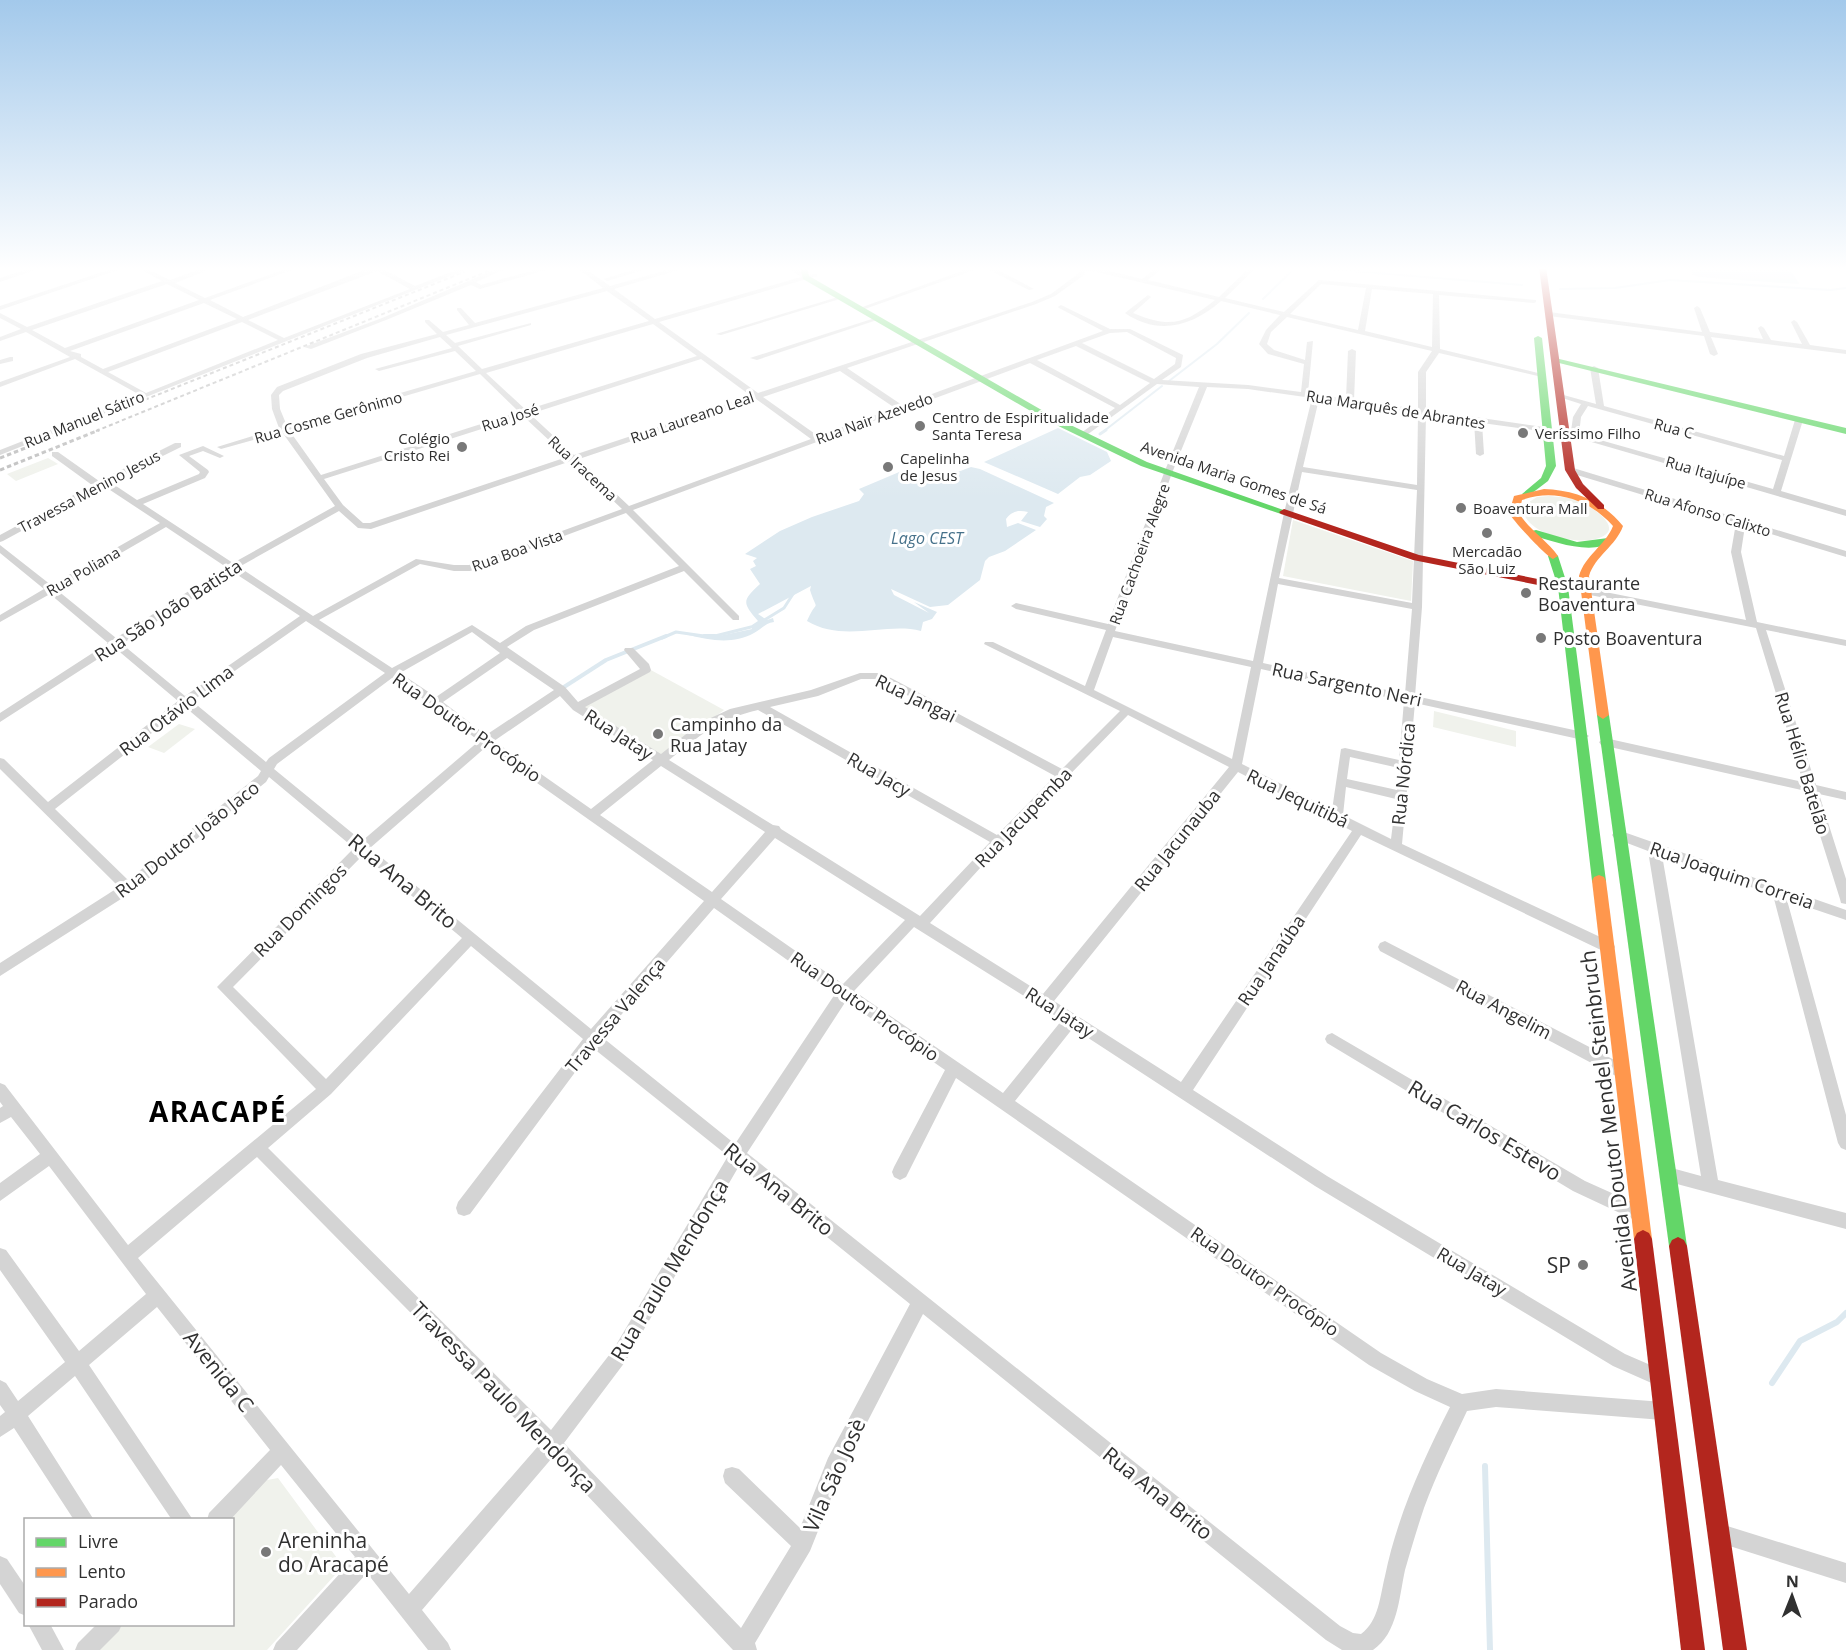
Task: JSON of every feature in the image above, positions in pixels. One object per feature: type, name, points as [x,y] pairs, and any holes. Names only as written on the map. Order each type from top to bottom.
[{"type":"main road","name":"Avenida Maria Gomes de Sá","points":[[921,344],[1084,435],[1168,473],[1417,558],[1563,587]]},
{"type":"main road","points":[[1527,494],[1549,475],[1551,466],[1539,344]]},
{"type":"main road","points":[[1552,344],[1560,396],[1570,433],[1570,470],[1579,486],[1618,526],[1615,536],[1589,560],[1585,571],[1585,591],[1735,1650]]},
{"type":"main road","points":[[1554,359],[1846,431]]},
{"type":"main road","points":[[1527,494],[1562,493],[1583,498],[1601,507]]},
{"type":"main road","name":"Avenida Doutor Mendel Steinbruch","points":[[1527,494],[1518,498],[1513,507],[1518,519],[1543,542],[1557,565],[1563,587],[1662,1379],[1693,1650]]},
{"type":"main road","points":[[1532,531],[1553,540],[1577,545],[1608,541]]},
{"type":"street","points":[[54,344],[145,395]]},
{"type":"street","points":[[65,350],[82,344]]},
{"type":"street","points":[[104,371],[176,344]]},
{"type":"street","name":"Rua Manuel Sátiro","points":[[0,453],[277,344]]},
{"type":"street","points":[[308,347],[317,344]]},
{"type":"street","points":[[340,507],[284,429],[276,409],[275,395],[280,389],[339,364],[411,344]]},
{"type":"street","name":"Rua Iracema","points":[[449,344],[627,509],[736,618]]},
{"type":"street","points":[[379,369],[466,344]]},
{"type":"street","name":"Rua Cosme Gerônimo","points":[[138,503],[202,476],[205,472],[183,455],[187,452],[203,448],[220,452],[284,429],[577,344]]},
{"type":"street","points":[[684,344],[816,439]]},
{"type":"street","points":[[753,357],[795,344]]},
{"type":"street","name":"Rua Laureano Leal","points":[[340,507],[365,527],[907,344]]},
{"type":"street","name":"Rua Nair Azevedo","points":[[627,509],[1073,344]]},
{"type":"street","points":[[1078,344],[1154,382],[1084,435]]},
{"type":"street","name":"Rua Nair Azevedo","points":[[1154,344],[1174,353],[1181,361],[1154,382]]},
{"type":"street","points":[[1265,344],[1264,347],[1271,352],[1308,363]]},
{"type":"street","points":[[1304,395],[1311,344]]},
{"type":"street","points":[[1404,344],[1542,375]]},
{"type":"street","points":[[1436,344],[1436,352]]},
{"type":"street","points":[[1710,344],[1714,354]]},
{"type":"street","points":[[1784,344],[1846,352]]},
{"type":"street","points":[[1350,401],[1352,351]]},
{"type":"street","name":"Rua Nórdica","points":[[1396,846],[1411,698],[1417,607],[1422,372],[1436,352]]},
{"type":"street","points":[[0,385],[78,356]]},
{"type":"street","name":"Rua José","points":[[320,478],[701,357]]},
{"type":"street","points":[[0,362],[10,359]]},
{"type":"street","points":[[1031,360],[1120,408]]},
{"type":"street","points":[[840,367],[901,408]]},
{"type":"street","points":[[1593,368],[1600,407]]},
{"type":"street","name":"Rua Marquês de Abrantes","points":[[1154,382],[1204,384],[1316,396],[1570,433]]},
{"type":"street","name":"Rua Cachoeira Alegre","points":[[1088,692],[1168,473],[1204,384]]},
{"type":"street","name":"Rua Jacunauba","points":[[1046,1002],[1236,767],[1259,665],[1288,513],[1316,396]]},
{"type":"street","name":"Rua C","points":[[1560,396],[1787,459]]},
{"type":"street","points":[[1570,433],[1586,404]]},
{"type":"street","points":[[1776,493],[1799,420]]},
{"type":"street","points":[[1478,421],[1480,454]]},
{"type":"street","name":"Rua Itajuípe","points":[[1570,433],[1846,513]]},
{"type":"street","name":"Travessa Menino Jesus","points":[[0,539],[101,483],[178,445]]},
{"type":"street","name":"Rua Doutor Procópio","points":[[55,454],[138,503],[235,566],[308,618],[436,702],[486,741],[713,898],[844,993],[1375,1359],[1421,1385],[1462,1403]]},
{"type":"street","points":[[1299,469],[1421,488]]},
{"type":"street","name":"Rua Afonso Calixto","points":[[1570,470],[1846,554]]},
{"type":"street","name":"Rua São João Batista","points":[[0,718],[235,566],[340,507]]},
{"type":"street","name":"Rua Boa Vista","points":[[308,618],[419,561],[454,568],[470,568],[627,509]]},
{"type":"street","name":"Rua Hélio Batelão","points":[[1741,522],[1736,552],[1756,625],[1846,899]]},
{"type":"street","name":"Rua Poliana","points":[[0,619],[166,523]]},
{"type":"street","name":"Rua Ana Brito","points":[[0,548],[592,1038],[1333,1633],[1350,1643],[1363,1645],[1378,1635],[1388,1607],[1401,1548],[1432,1463],[1462,1403]]},
{"type":"street","points":[[436,702],[530,628],[685,567]]},
{"type":"street","points":[[1274,580],[1417,607]]},
{"type":"street","points":[[1585,591],[1846,643]]},
{"type":"street","name":"Rua Sargento Neri","points":[[1016,606],[1259,665],[1583,736]]},
{"type":"street","name":"Rua Otávio Lima","points":[[49,808],[185,701],[308,618]]},
{"type":"street","name":"Rua Jatay","points":[[471,628],[561,690],[577,707],[1046,1002],[1321,1181],[1619,1360],[1662,1379]]},
{"type":"street","name":"Rua Doutor João Jaco","points":[[0,970],[128,888],[262,779],[273,761],[392,673],[471,628]]},
{"type":"street","name":"Rua Jequitibá","points":[[989,644],[1127,710],[1359,829],[1609,948]]},
{"type":"street","points":[[577,707],[646,670],[645,666],[629,650]]},
{"type":"street","name":"Rua Jangai","points":[[591,814],[720,717],[835,686],[860,676],[877,676],[1064,775]]},
{"type":"street","name":"Rua Domingos","points":[[326,1089],[224,987],[363,847],[486,741],[561,690]]},
{"type":"street","name":"Rua Jacy","points":[[760,706],[998,841]]},
{"type":"street","name":"Rua Jacupemba","points":[[917,922],[1127,710]]},
{"type":"street","points":[[1605,742],[1846,796]]},
{"type":"street","points":[[1337,816],[1345,752],[1405,765]]},
{"type":"street","points":[[0,762],[128,888]]},
{"type":"street","points":[[1341,782],[1402,796]]},
{"type":"street","name":"Travessa Valença","points":[[464,1208],[592,1038],[774,829]]},
{"type":"street","name":"Rua Janaúba","points":[[1183,1092],[1359,829]]},
{"type":"street","name":"Rua Joaquim Correia","points":[[1618,835],[1846,915]]},
{"type":"street","points":[[1654,847],[1711,1187]]},
{"type":"street","points":[[1779,892],[1846,1143]]},
{"type":"street","name":"Rua Paulo Mendonça","points":[[409,1610],[552,1444],[619,1356],[737,1155],[844,993],[917,922]]},
{"type":"street","points":[[127,1257],[326,1089],[470,938]]},
{"type":"street","name":"Rua Angelim","points":[[1385,947],[1623,1072]]},
{"type":"street","points":[[1005,1102],[1071,1019]]},
{"type":"street","name":"Rua Carlos Estevo","points":[[1332,1040],[1579,1186],[1641,1215]]},
{"type":"street","points":[[900,1172],[954,1068]]},
{"type":"street","name":"Avenida C","points":[[0,1090],[6,1112],[50,1156],[157,1296],[284,1450],[441,1650]]},
{"type":"street","name":"Travessa Paulo Mendonça","points":[[258,1148],[552,1444],[745,1648]]},
{"type":"street","points":[[0,1193],[50,1156]]},
{"type":"street","points":[[1667,1174],[1846,1221]]},
{"type":"street","points":[[0,1256],[77,1363],[183,1518]]},
{"type":"street","points":[[0,1428],[157,1296]]},
{"type":"street","name":"Vila São Josè","points":[[745,1648],[803,1544],[835,1466],[920,1302]]},
{"type":"street","points":[[0,1389],[84,1518]]},
{"type":"street","points":[[1462,1403],[1496,1398],[1666,1412]]},
{"type":"street","points":[[218,1518],[284,1450]]},
{"type":"street","points":[[732,1476],[803,1544]]},
{"type":"street","points":[[1718,1533],[1846,1573]]},
{"type":"street","points":[[284,1650],[368,1557]]},
{"type":"street","points":[[0,1566],[24,1603]]},
{"type":"street","points":[[39,1626],[54,1650]]},
{"type":"street","points":[[85,1650],[109,1626]]},
{"type":"shaded area","points":[[48,458],[58,464],[16,481],[7,474]]},
{"type":"shaded area","points":[[1537,497],[1574,499],[1597,512],[1608,523],[1607,534],[1590,540],[1578,540],[1553,536],[1541,531],[1525,516],[1523,506]]},
{"type":"shaded area","points":[[1293,520],[1413,561],[1411,601],[1283,576]]},
{"type":"shaded area","name":"Campinho da Rua Jatay","points":[[649,669],[724,710],[660,757],[581,706]]},
{"type":"shaded area","points":[[1434,711],[1516,731],[1516,747],[1433,727]]},
{"type":"shaded area","points":[[179,724],[195,729],[164,753],[148,747]]},
{"type":"shaded area","name":"Areninha do Aracapé","points":[[278,1478],[337,1558],[335,1575],[267,1650],[92,1650],[117,1626],[234,1626],[234,1518],[225,1518],[262,1481]]},
{"type":"water","points":[[1058,428],[1107,452],[1111,461],[1090,475],[1080,477],[1058,494],[984,462]]},
{"type":"water","name":"Lago CEST","points":[[971,467],[1054,503],[1046,507],[1044,516],[1047,519],[1040,527],[1021,521],[1028,512],[1016,512],[1008,516],[1007,527],[1018,523],[1036,530],[1005,551],[989,557],[985,561],[980,580],[948,605],[930,607],[891,589],[894,595],[929,613],[914,602],[937,612],[932,619],[923,622],[921,631],[893,629],[835,631],[821,627],[807,621],[816,606],[810,590],[811,586],[758,614],[767,620],[773,618],[774,622],[746,637],[721,640],[688,635],[714,637],[752,629],[752,625],[758,621],[746,602],[760,584],[750,569],[756,566],[753,561],[757,558],[745,554],[780,531],[859,501],[864,494],[859,489],[904,470],[911,474],[928,477],[955,473]]},
{"type":"waterway","points":[[1169,381],[1217,344]]},
{"type":"waterway","points":[[1104,431],[1162,386]]},
{"type":"waterway","points":[[1100,434],[1106,430]]},
{"type":"waterway","points":[[761,622],[784,608],[793,594]]},
{"type":"waterway","points":[[715,636],[755,626]]},
{"type":"waterway","points":[[662,638],[676,632],[704,636]]},
{"type":"waterway","points":[[564,687],[606,660],[666,636]]},
{"type":"waterway","points":[[704,636],[715,636]]},
{"type":"waterway","points":[[704,636],[715,636]]},
{"type":"waterway","points":[[1772,1383],[1800,1341],[1837,1322],[1846,1313]]},
{"type":"waterway","points":[[1485,1466],[1490,1650]]},
{"type":"railway","points":[[67,431],[284,344]]},
{"type":"railway","points":[[96,431],[309,344]]},
{"type":"railway","points":[[0,458],[71,430]]},
{"type":"railway","points":[[0,470],[99,430]]},
{"type":"traffic: fast","points":[[921,344],[1049,418],[1144,464],[1284,512]]},
{"type":"traffic: fast","points":[[1527,494],[1545,479],[1551,466],[1539,344]]},
{"type":"traffic: fast","points":[[1554,359],[1846,431]]},
{"type":"traffic: fast","points":[[1536,533],[1577,545],[1608,541]]},
{"type":"traffic: fast","points":[[1553,556],[1563,587],[1599,881]]},
{"type":"traffic: fast","points":[[1603,715],[1678,1246]]},
{"type":"traffic: slow","points":[[1553,556],[1514,513],[1517,498],[1530,493],[1544,492],[1572,495],[1598,507],[1618,526],[1611,539],[1590,561],[1584,576],[1603,715]]},
{"type":"traffic: slow","points":[[1599,881],[1643,1239]]},
{"type":"traffic: jam","points":[[1553,344],[1570,470],[1579,486],[1601,507]]},
{"type":"traffic: jam","points":[[1284,512],[1417,558],[1563,587]]},
{"type":"traffic: jam","points":[[1643,1239],[1693,1650]]},
{"type":"traffic: jam","points":[[1678,1246],[1735,1650]]},
{"type":"place","name":"Centro de Espiritualidade Santa Teresa","points":[[920,426]]},
{"type":"place","name":"Veríssimo Filho","points":[[1523,433]]},
{"type":"place","name":"Colégio Cristo Rei","points":[[462,447]]},
{"type":"place","name":"Capelinha de Jesus","points":[[888,467]]},
{"type":"place","name":"Boaventura Mall","points":[[1461,508]]},
{"type":"place","name":"Mercadão São Luiz","points":[[1487,533]]},
{"type":"place","name":"Restaurante Boaventura","points":[[1526,593]]},
{"type":"place","name":"Posto Boaventura","points":[[1541,638]]},
{"type":"place","name":"Campinho da Rua Jatay","points":[[658,734]]},
{"type":"place","name":"SP","points":[[1583,1265]]},
{"type":"place","name":"Areninha do Aracapé","points":[[266,1552]]},
{"type":"district","name":"ARACAPÉ","points":[[218,1111]]}]
